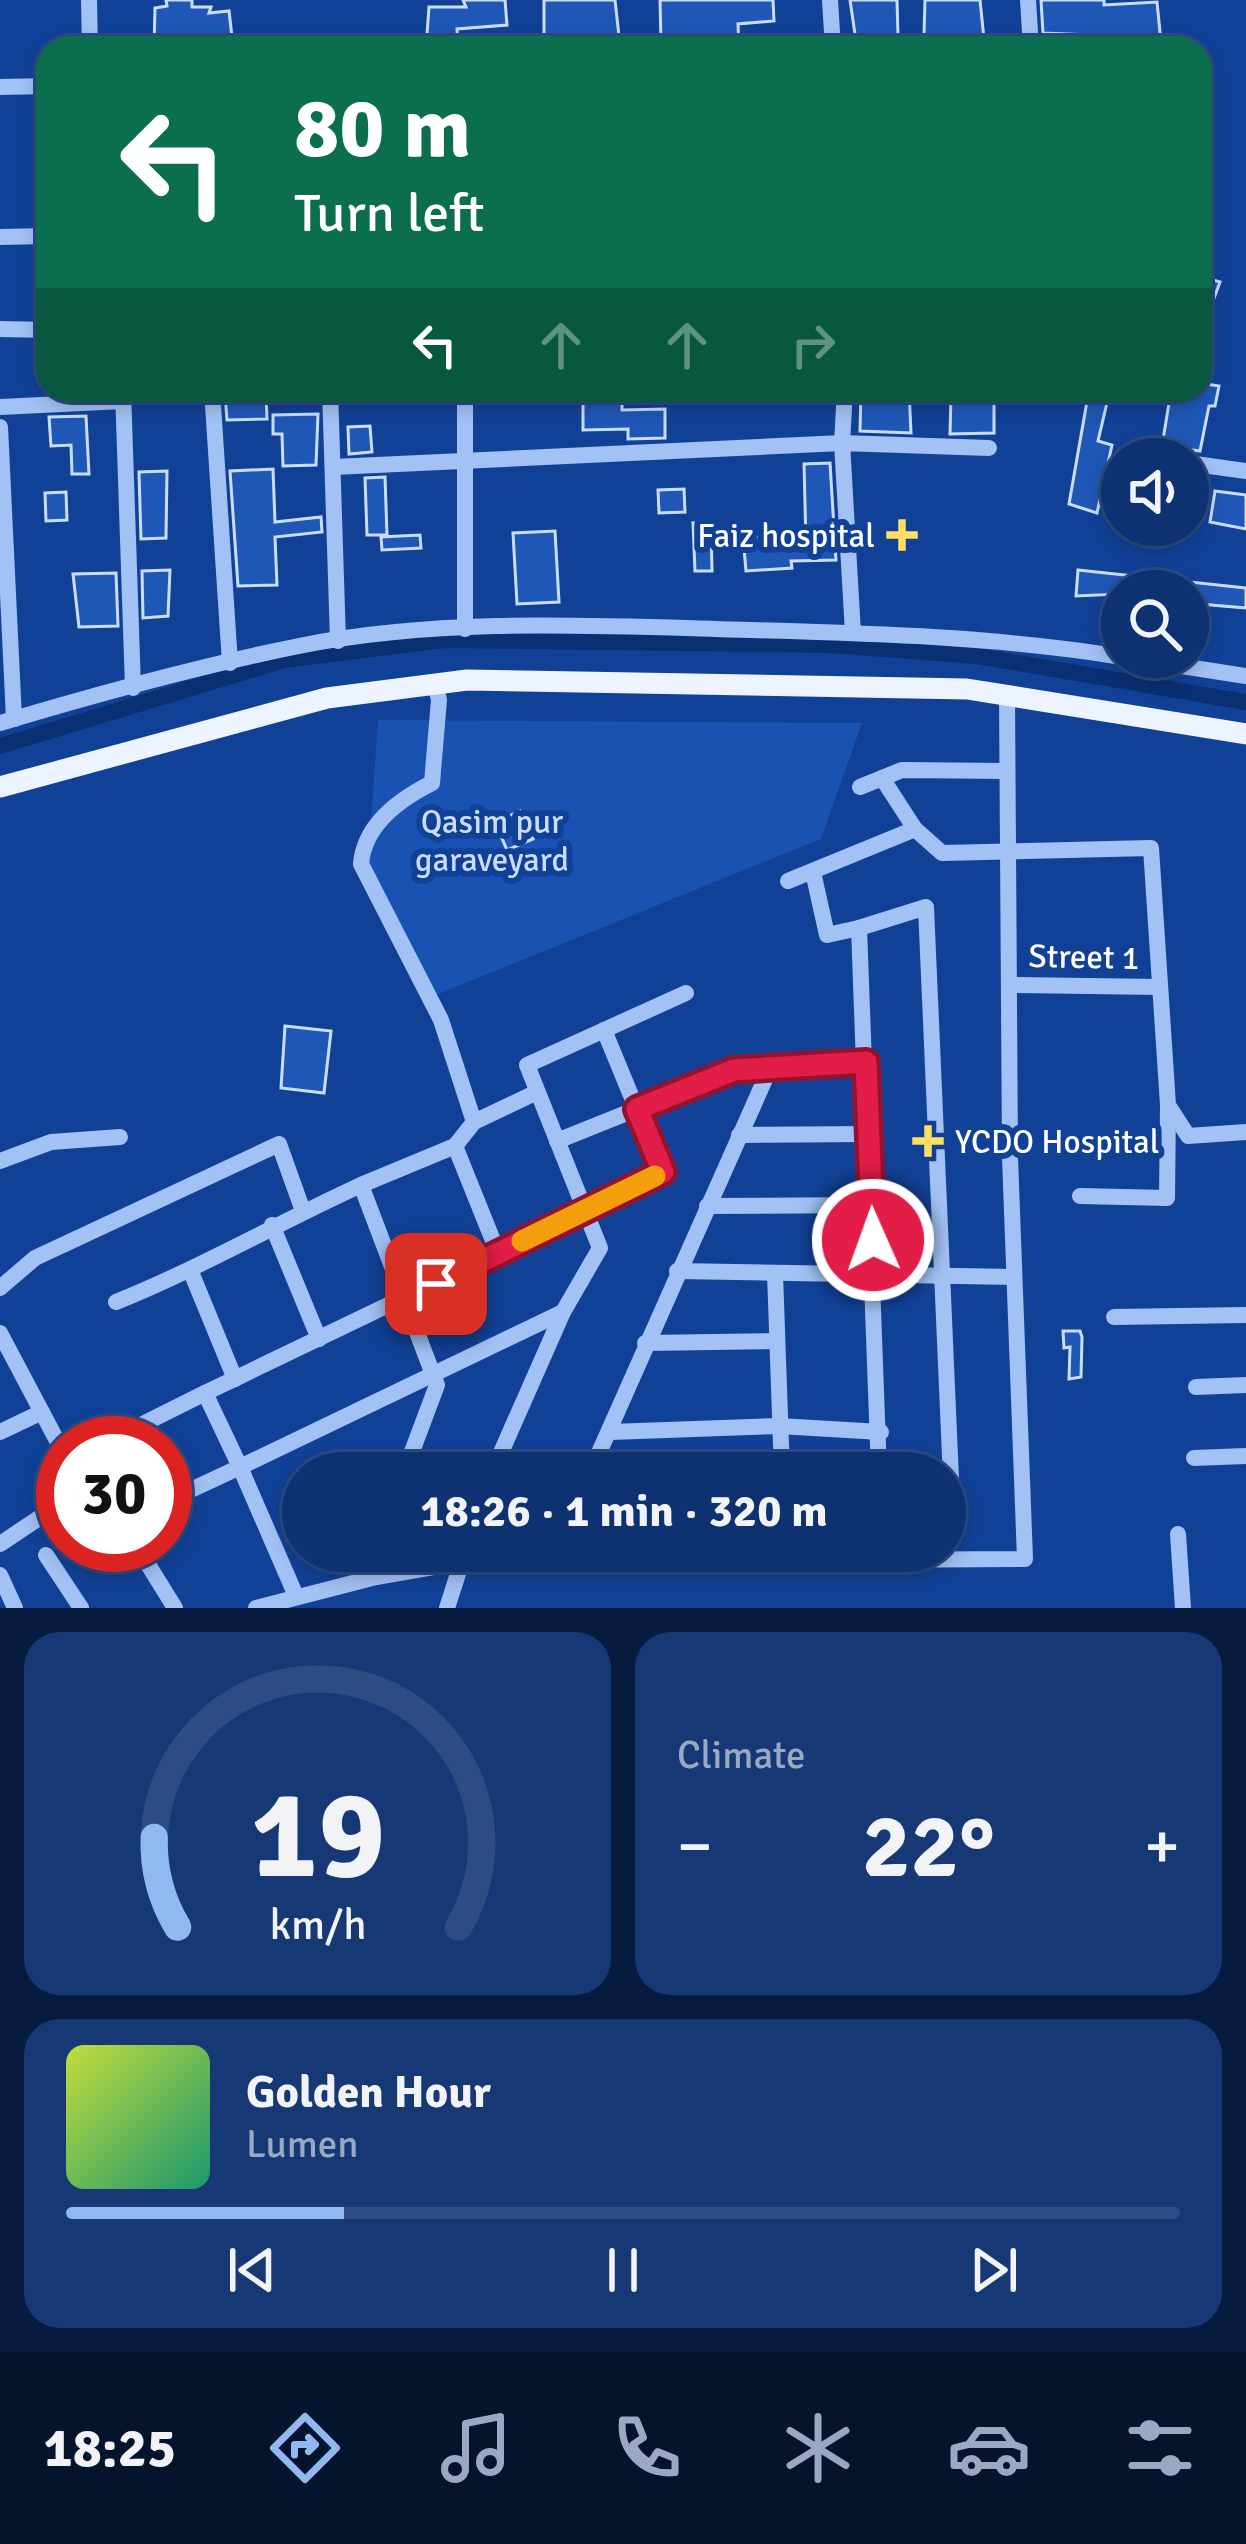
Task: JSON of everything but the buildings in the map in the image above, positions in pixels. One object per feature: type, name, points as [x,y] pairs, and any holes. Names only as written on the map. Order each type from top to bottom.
[{"type":"main road","points":[[0,787],[327,698],[435,682],[905,686],[1006,694],[1246,734]]},
{"type":"street","points":[[89,0],[90,36]]},
{"type":"street","points":[[830,0],[832,36]]},
{"type":"street","points":[[1028,0],[1030,36]]},
{"type":"street","points":[[0,88],[36,86]]},
{"type":"street","points":[[0,236],[36,236]]},
{"type":"street","points":[[0,329],[36,330]]},
{"type":"street","points":[[0,406],[45,402]]},
{"type":"street","points":[[123,402],[133,688]]},
{"type":"street","points":[[213,402],[230,663]]},
{"type":"street","points":[[331,402],[338,641]]},
{"type":"street","points":[[465,402],[465,629]]},
{"type":"street","points":[[844,402],[842,443],[853,633]]},
{"type":"street","points":[[0,427],[7,721],[230,663],[338,641],[465,629],[617,626],[853,633],[1026,642],[1101,654]]},
{"type":"street","points":[[334,467],[842,443],[989,448]]},
{"type":"street","points":[[1209,467],[1246,471]]},
{"type":"street","points":[[1209,670],[1246,676]]},
{"type":"street","points":[[435,682],[439,700],[432,783],[404,797],[363,842],[361,864],[441,1021],[474,1122]]},
{"type":"street","points":[[966,1558],[1025,1559],[1014,1277],[1006,694]]},
{"type":"street","points":[[860,787],[902,770],[1007,771]]},
{"type":"street","points":[[882,778],[914,829],[942,853],[1151,848],[1168,1106],[1167,1198],[1080,1196]]},
{"type":"street","points":[[788,881],[914,829]]},
{"type":"street","points":[[813,872],[827,935],[926,907],[950,1452]]},
{"type":"street","points":[[859,928],[880,1452]]},
{"type":"street","name":"Street 1","points":[[1009,986],[1159,987]]},
{"type":"street","points":[[501,1452],[563,1312],[600,1248],[527,1065],[686,993]]},
{"type":"street","points":[[160,1416],[663,1172],[604,1030]]},
{"type":"street","points":[[557,1141],[734,1070],[866,1062]]},
{"type":"street","points":[[600,1452],[770,1068]]},
{"type":"street","points":[[116,1302],[190,1272],[272,1225],[455,1146],[474,1122],[537,1092]]},
{"type":"street","points":[[1168,1106],[1188,1136],[1246,1132]]},
{"type":"street","points":[[739,1135],[868,1135]]},
{"type":"street","points":[[0,1161],[51,1142],[120,1137]]},
{"type":"street","points":[[0,1288],[35,1258],[279,1144],[303,1211]]},
{"type":"street","points":[[455,1146],[498,1253]]},
{"type":"street","points":[[361,1185],[436,1385],[412,1452]]},
{"type":"street","points":[[706,1206],[872,1204]]},
{"type":"street","points":[[272,1225],[320,1339]]},
{"type":"street","points":[[677,1270],[1014,1277]]},
{"type":"street","points":[[190,1272],[235,1378]]},
{"type":"street","points":[[775,1273],[781,1452]]},
{"type":"street","points":[[192,1489],[563,1312]]},
{"type":"street","points":[[1114,1317],[1246,1315]]},
{"type":"street","points":[[0,1333],[44,1416]]},
{"type":"street","points":[[645,1343],[777,1341]]},
{"type":"street","points":[[1196,1387],[1246,1384]]},
{"type":"street","points":[[206,1393],[296,1596]]},
{"type":"street","points":[[0,1432],[42,1412]]},
{"type":"street","points":[[610,1432],[779,1426],[880,1432]]},
{"type":"street","points":[[1195,1458],[1246,1456]]},
{"type":"street","points":[[0,1544],[36,1520]]},
{"type":"street","points":[[1178,1534],[1183,1608]]},
{"type":"street","points":[[56,1572],[80,1608]]},
{"type":"street","points":[[153,1572],[176,1608]]},
{"type":"street","points":[[376,1577],[377,1572]]},
{"type":"street","points":[[256,1608],[398,1572]]},
{"type":"street","points":[[447,1608],[459,1572]]},
{"type":"street","points":[[0,1576],[15,1608]]},
{"type":"green space","name":"Qasim pur garaveyard","points":[[378,720],[862,723],[821,839],[436,995],[367,880]]},
{"type":"waterway","points":[[0,746],[284,660],[444,640],[832,645],[977,656],[1246,702]]},
{"type":"slow traffic","points":[[522,1241],[655,1176]]},
{"type":"place","name":"Faiz hospital","points":[[902,535]]},
{"type":"place","name":"YCDO Hospital","points":[[928,1141]]},
{"type":"route","points":[[436,1284],[663,1172],[637,1109],[734,1070],[866,1062],[873,1240]]}]
